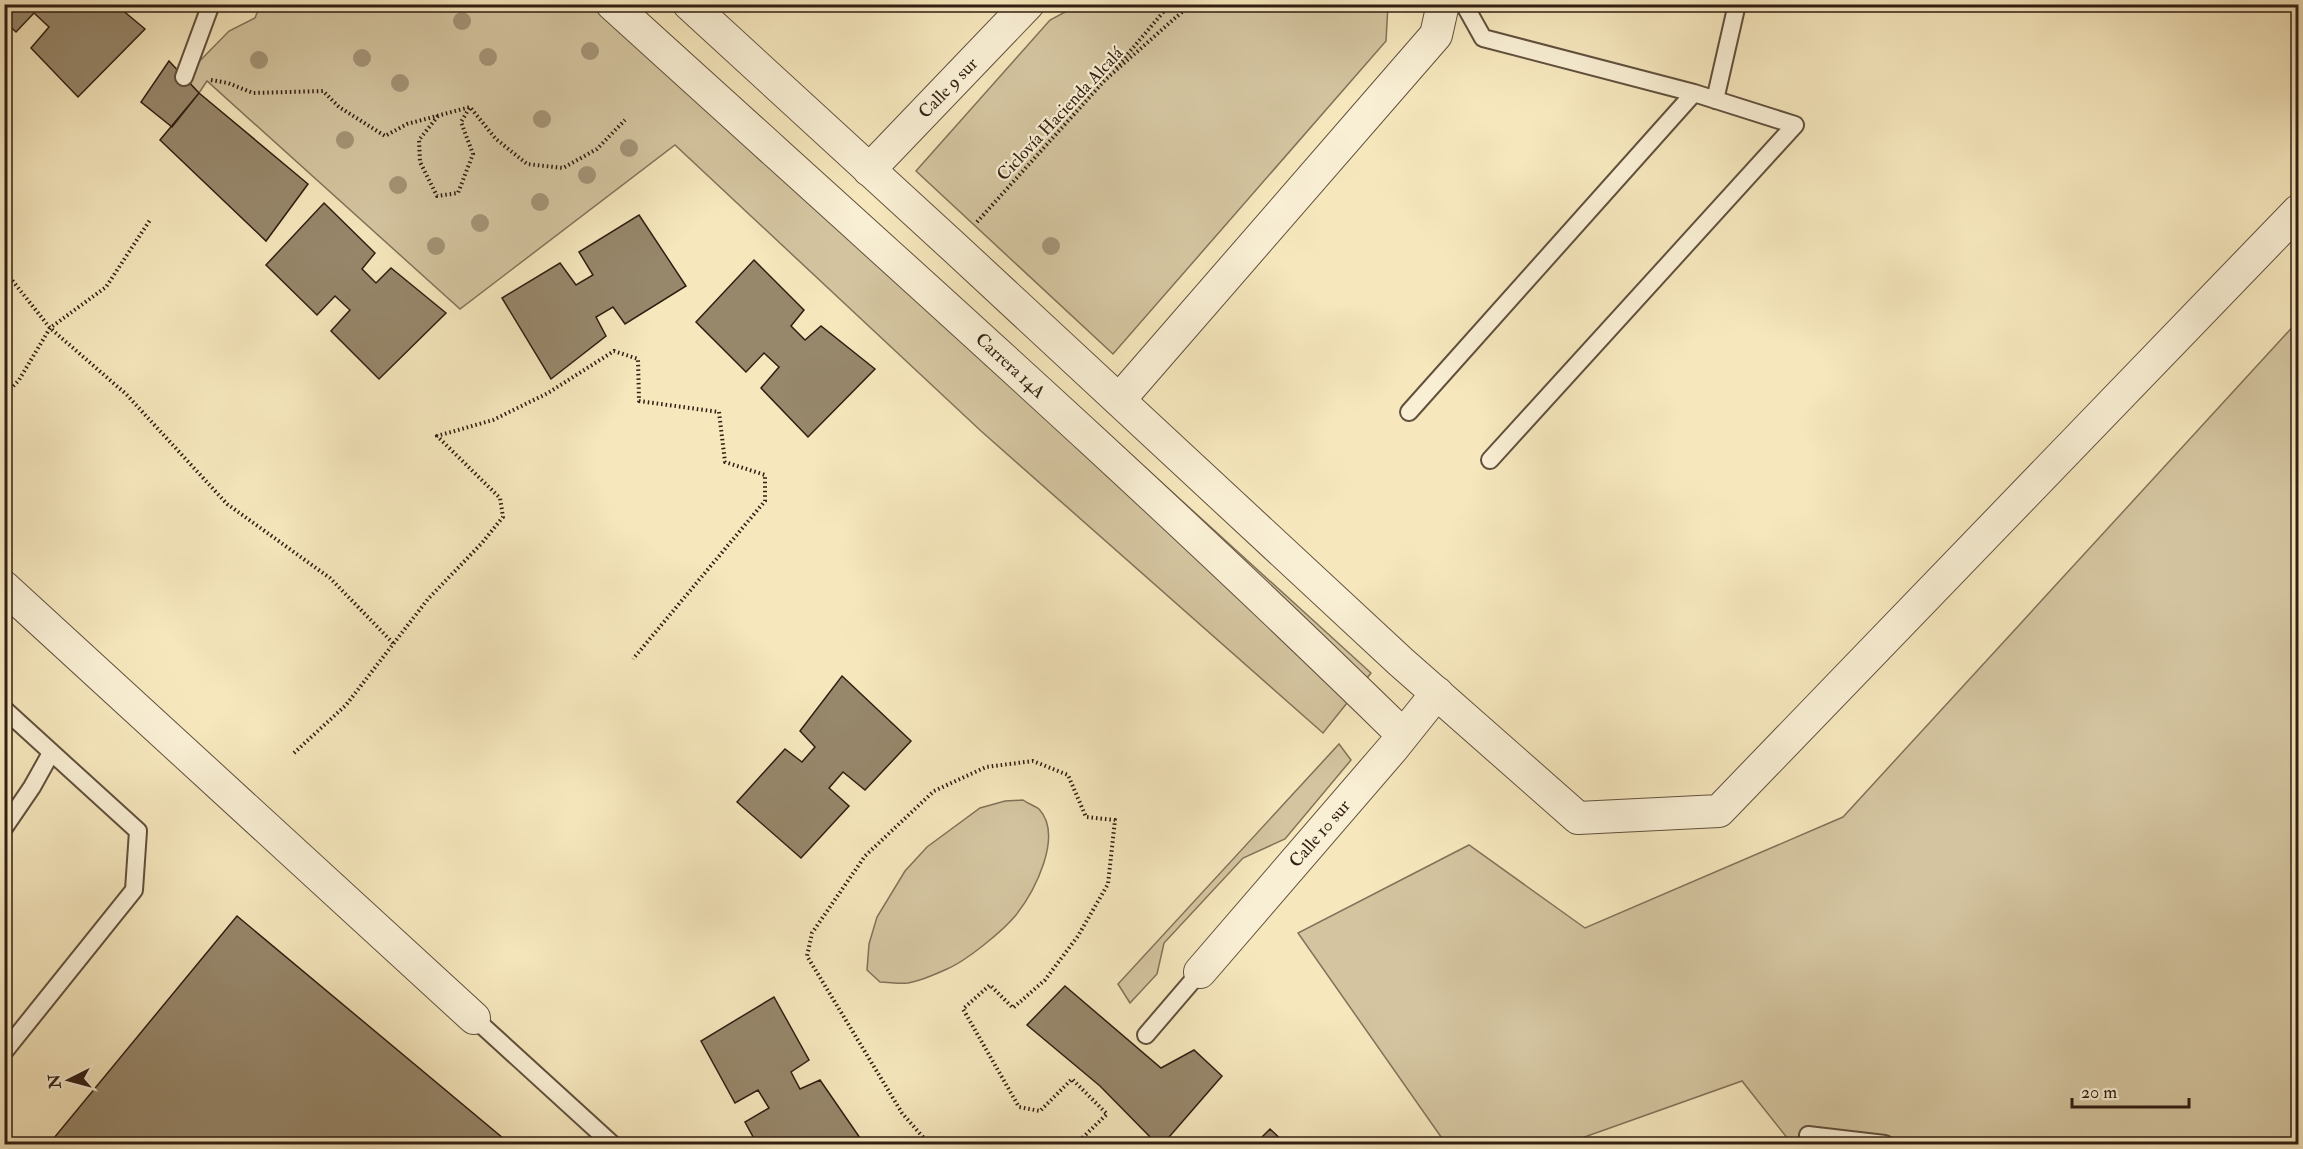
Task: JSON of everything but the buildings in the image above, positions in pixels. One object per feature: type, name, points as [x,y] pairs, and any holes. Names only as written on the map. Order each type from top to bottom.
[{"type":"street","name":"Carrera 14A","points":[[612,4],[1081,429],[1286,620],[1402,734]]},
{"type":"street","points":[[689,4],[1401,662],[1578,818],[1719,811],[2298,211]]},
{"type":"street","points":[[1119,400],[1436,36],[1443,4]]},
{"type":"street","name":"Calle 9 sur","points":[[868,170],[1022,6]]},
{"type":"street","points":[[4,587],[474,1018]]},
{"type":"street","name":"Calle 10 sur","points":[[1200,972],[1393,748],[1437,693]]},
{"type":"lane","points":[[184,77],[211,4]]},
{"type":"lane","points":[[1464,4],[1484,38],[1694,93],[1794,125],[1490,460]]},
{"type":"lane","points":[[1715,100],[1737,4]]},
{"type":"lane","points":[[1409,412],[1694,93]]},
{"type":"lane","points":[[4,709],[138,831],[134,890],[4,1052]]},
{"type":"lane","points":[[4,828],[32,787],[51,753]]},
{"type":"lane","points":[[1146,1035],[1200,972]]},
{"type":"lane","points":[[474,1018],[612,1144]]},
{"type":"lane","points":[[1808,1135],[1885,1144]]},
{"type":"path","points":[[1105,80],[1170,4]]},
{"type":"path","name":"Ciclovía Hacienda Alcalá","points":[[955,248],[1105,80],[1191,4]]},
{"type":"path","points":[[184,77],[228,83],[254,93],[323,91],[339,107],[385,136],[407,124],[470,106]]},
{"type":"path","points":[[438,115],[419,140],[420,162],[437,196],[458,193],[473,154],[461,122],[470,106]]},
{"type":"path","points":[[470,106],[496,139],[526,164],[563,168],[597,149],[625,120]]},
{"type":"path","points":[[4,396],[19,380],[50,328],[106,287],[150,220]]},
{"type":"path","points":[[4,270],[50,328],[126,394],[227,504],[330,578],[393,643]]},
{"type":"path","points":[[294,753],[346,705],[428,599],[503,518],[500,498],[437,436],[502,416],[548,393],[614,351],[638,359],[639,401],[719,412],[725,462],[765,475],[765,501],[633,659]]},
{"type":"path","points":[[929,1144],[902,1113],[807,956],[812,933],[865,856],[934,790],[986,767],[1033,761],[1068,775],[1086,817],[1115,819],[1108,884],[1078,936],[1045,980],[1013,1008],[990,985],[963,1009],[1019,1107],[1040,1111],[1072,1079],[1107,1114],[1076,1144]]},
{"type":"shaded area","points":[[1080,4],[1388,5],[1386,41],[1113,354],[916,171],[1050,20]]},
{"type":"shaded area","points":[[260,5],[637,5],[1371,673],[1323,733],[981,431],[675,145],[460,309],[207,81],[199,93],[184,77],[229,31],[255,18]]},
{"type":"shaded area","points":[[2298,321],[2298,1144],[1792,1144],[1742,1081],[1565,1144],[1446,1144],[1298,933],[1469,845],[1585,928],[1843,817]]},
{"type":"shaded area","points":[[1339,744],[1351,760],[1285,839],[1243,858],[1164,943],[1157,974],[1130,1003],[1118,984]]},
{"type":"shaded area","points":[[1023,800],[1039,809],[1046,820],[1048,834],[1044,864],[1031,893],[1016,915],[984,945],[947,969],[908,983],[880,982],[867,970],[869,944],[877,917],[905,871],[927,847],[980,808],[1005,801]]}]
